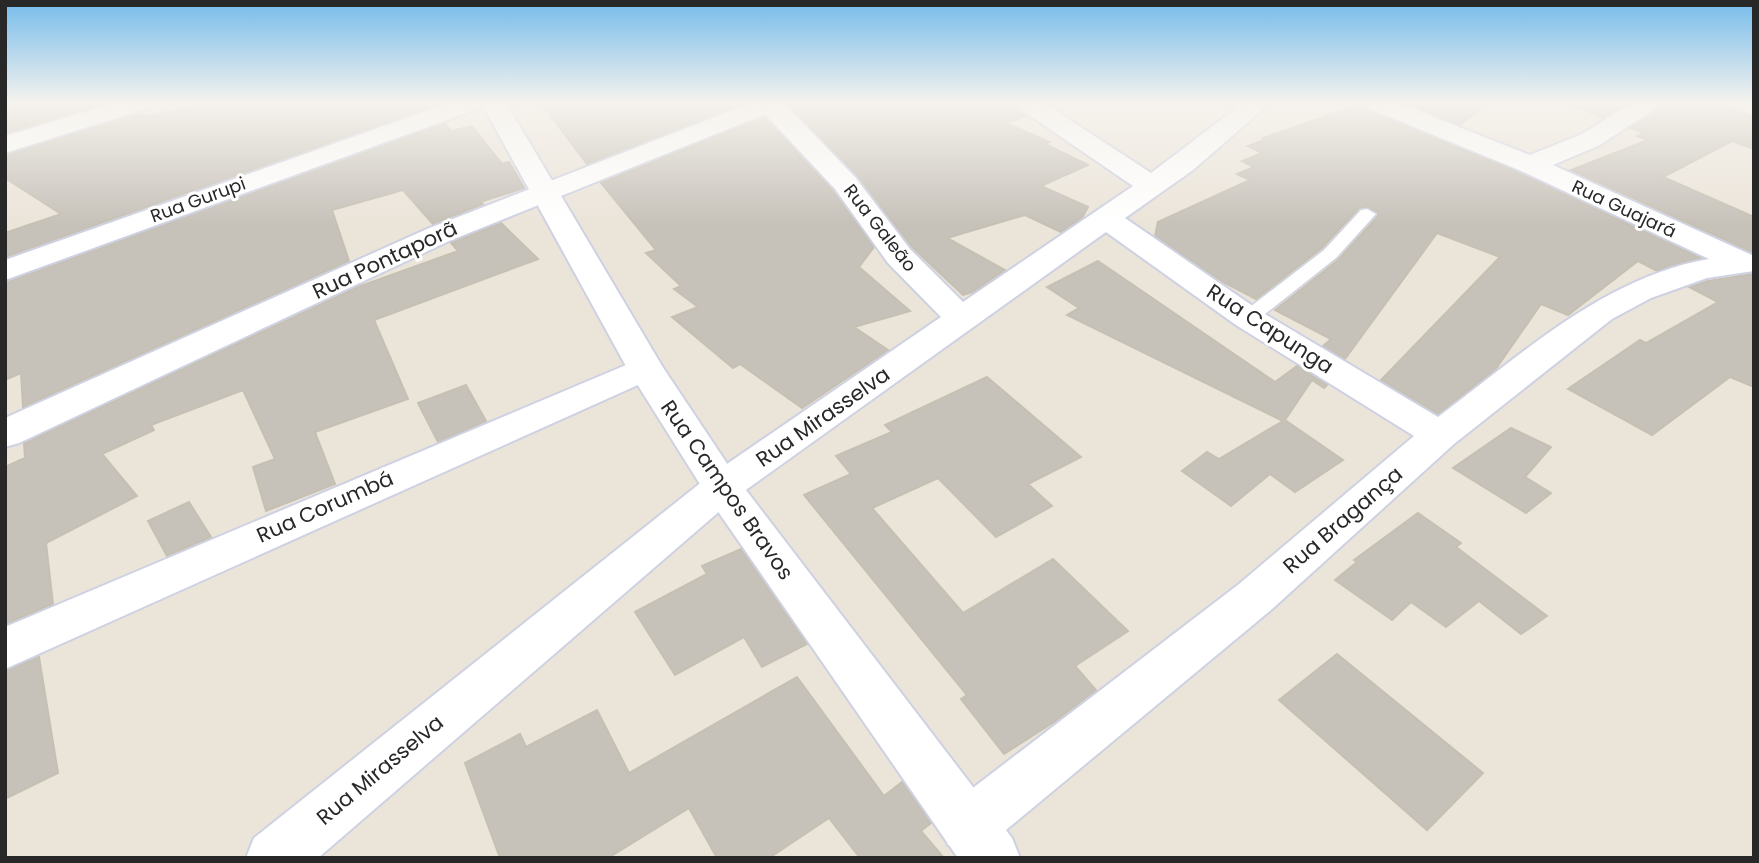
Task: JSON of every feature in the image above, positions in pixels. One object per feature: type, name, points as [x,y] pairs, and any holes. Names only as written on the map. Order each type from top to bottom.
[{"type":"street","name":"Rua Gurupi","points":[[5,271],[359,143]]},
{"type":"street","name":"Rua Campos Bravos","points":[[518,143],[645,368],[722,487],[980,842]]},
{"type":"street","name":"Rua Pontaporã","points":[[5,434],[438,235],[545,190],[670,143]]},
{"type":"street","name":"Rua Galeão","points":[[808,143],[845,183],[899,256],[962,320]]},
{"type":"street","points":[[1087,143],[1150,186]]},
{"type":"street","name":"Rua Mirasselva","points":[[274,858],[722,487],[1184,164],[1209,143]]},
{"type":"street","name":"Rua Guajará","points":[[1477,143],[1529,164],[1748,265]]},
{"type":"street","points":[[1529,164],[1585,143]]},
{"type":"street","name":"Rua Capunga","points":[[1105,218],[1248,318],[1440,435]]},
{"type":"street","name":"Rua Bragança","points":[[980,842],[1440,435],[1600,312],[1640,291],[1701,270],[1748,265]]},
{"type":"street","name":"Rua Corumbá","points":[[5,649],[645,368]]},
{"type":"lane","points":[[1248,318],[1330,254],[1367,214]]},
{"type":"building","points":[[43,143],[327,143],[5,257],[5,233],[61,214],[5,178],[5,155]]},
{"type":"building","points":[[389,143],[486,143],[502,164],[509,162],[524,188],[480,202],[483,204],[433,224],[403,190],[332,210],[349,261],[23,407],[21,373],[5,380],[5,282]]},
{"type":"building","points":[[571,143],[641,143],[587,164]]},
{"type":"building","points":[[699,143],[788,143],[833,191],[874,247],[859,267],[910,311],[854,327],[888,350],[802,408],[740,364],[733,368],[672,317],[698,307],[674,289],[681,286],[646,253],[656,250],[601,183]]},
{"type":"building","points":[[826,143],[1046,143],[1088,165],[1041,186],[1088,207],[1082,218],[1061,232],[1025,215],[947,238],[1005,270],[973,292],[963,295],[912,247],[857,175]]},
{"type":"building","points":[[1255,143],[1448,143],[1518,172],[1701,258],[1657,271],[1638,261],[1568,315],[1541,304],[1495,370],[1438,414],[1381,380],[1500,257],[1437,233],[1345,359],[1323,346],[1331,339],[1275,310],[1338,260],[1378,216],[1377,212],[1368,207],[1359,208],[1322,248],[1256,299],[1221,281],[1155,236],[1158,222],[1250,180],[1237,174],[1254,167],[1242,161],[1262,153],[1248,146]]},
{"type":"building","points":[[1640,143],[1728,143],[1663,177],[1754,217],[1754,253],[1571,170]]},
{"type":"building","points":[[1738,143],[1754,143],[1754,149]]},
{"type":"building","points":[[501,223],[538,259],[374,320],[408,399],[315,432],[335,484],[266,511],[253,467],[275,459],[243,390],[151,425],[154,430],[102,454],[137,496],[46,543],[53,604],[5,624],[5,467],[25,458],[24,443],[358,287],[458,251],[451,243]]},
{"type":"building","points":[[1098,261],[1275,382],[1297,366],[1327,385],[1324,388],[1312,380],[1285,420],[1343,460],[1295,492],[1270,474],[1231,506],[1182,471],[1207,452],[1219,459],[1283,421],[1067,315],[1079,308],[1047,287]]},
{"type":"building","points":[[1754,274],[1754,387],[1730,377],[1652,435],[1568,389],[1640,340],[1646,343],[1718,302],[1689,287],[1708,281]]},
{"type":"building","points":[[987,377],[1081,457],[1028,484],[1052,506],[996,537],[938,478],[872,508],[963,613],[1053,559],[1128,631],[1075,666],[1096,690],[1054,722],[1004,754],[961,699],[967,695],[804,495],[851,474],[836,456],[892,432],[885,425]]},
{"type":"building","points":[[466,385],[486,421],[438,442],[418,403]]},
{"type":"building","points":[[1511,428],[1551,447],[1525,477],[1551,493],[1526,513],[1453,468]]},
{"type":"building","points":[[189,502],[211,537],[167,556],[148,521]]},
{"type":"building","points":[[1418,513],[1461,543],[1456,547],[1547,616],[1521,634],[1479,601],[1446,627],[1411,602],[1392,620],[1335,580],[1357,562],[1354,560]]},
{"type":"building","points":[[741,549],[807,644],[762,667],[744,637],[675,675],[635,612],[707,574],[702,566]]},
{"type":"building","points":[[1337,654],[1483,773],[1427,830],[1279,700]]},
{"type":"building","points":[[39,657],[58,773],[5,799],[5,671]]},
{"type":"building","points":[[797,677],[884,796],[902,782],[931,823],[921,831],[944,858],[860,858],[829,818],[769,858],[717,858],[689,808],[608,858],[500,858],[465,763],[520,734],[526,747],[597,710],[629,773]]}]
